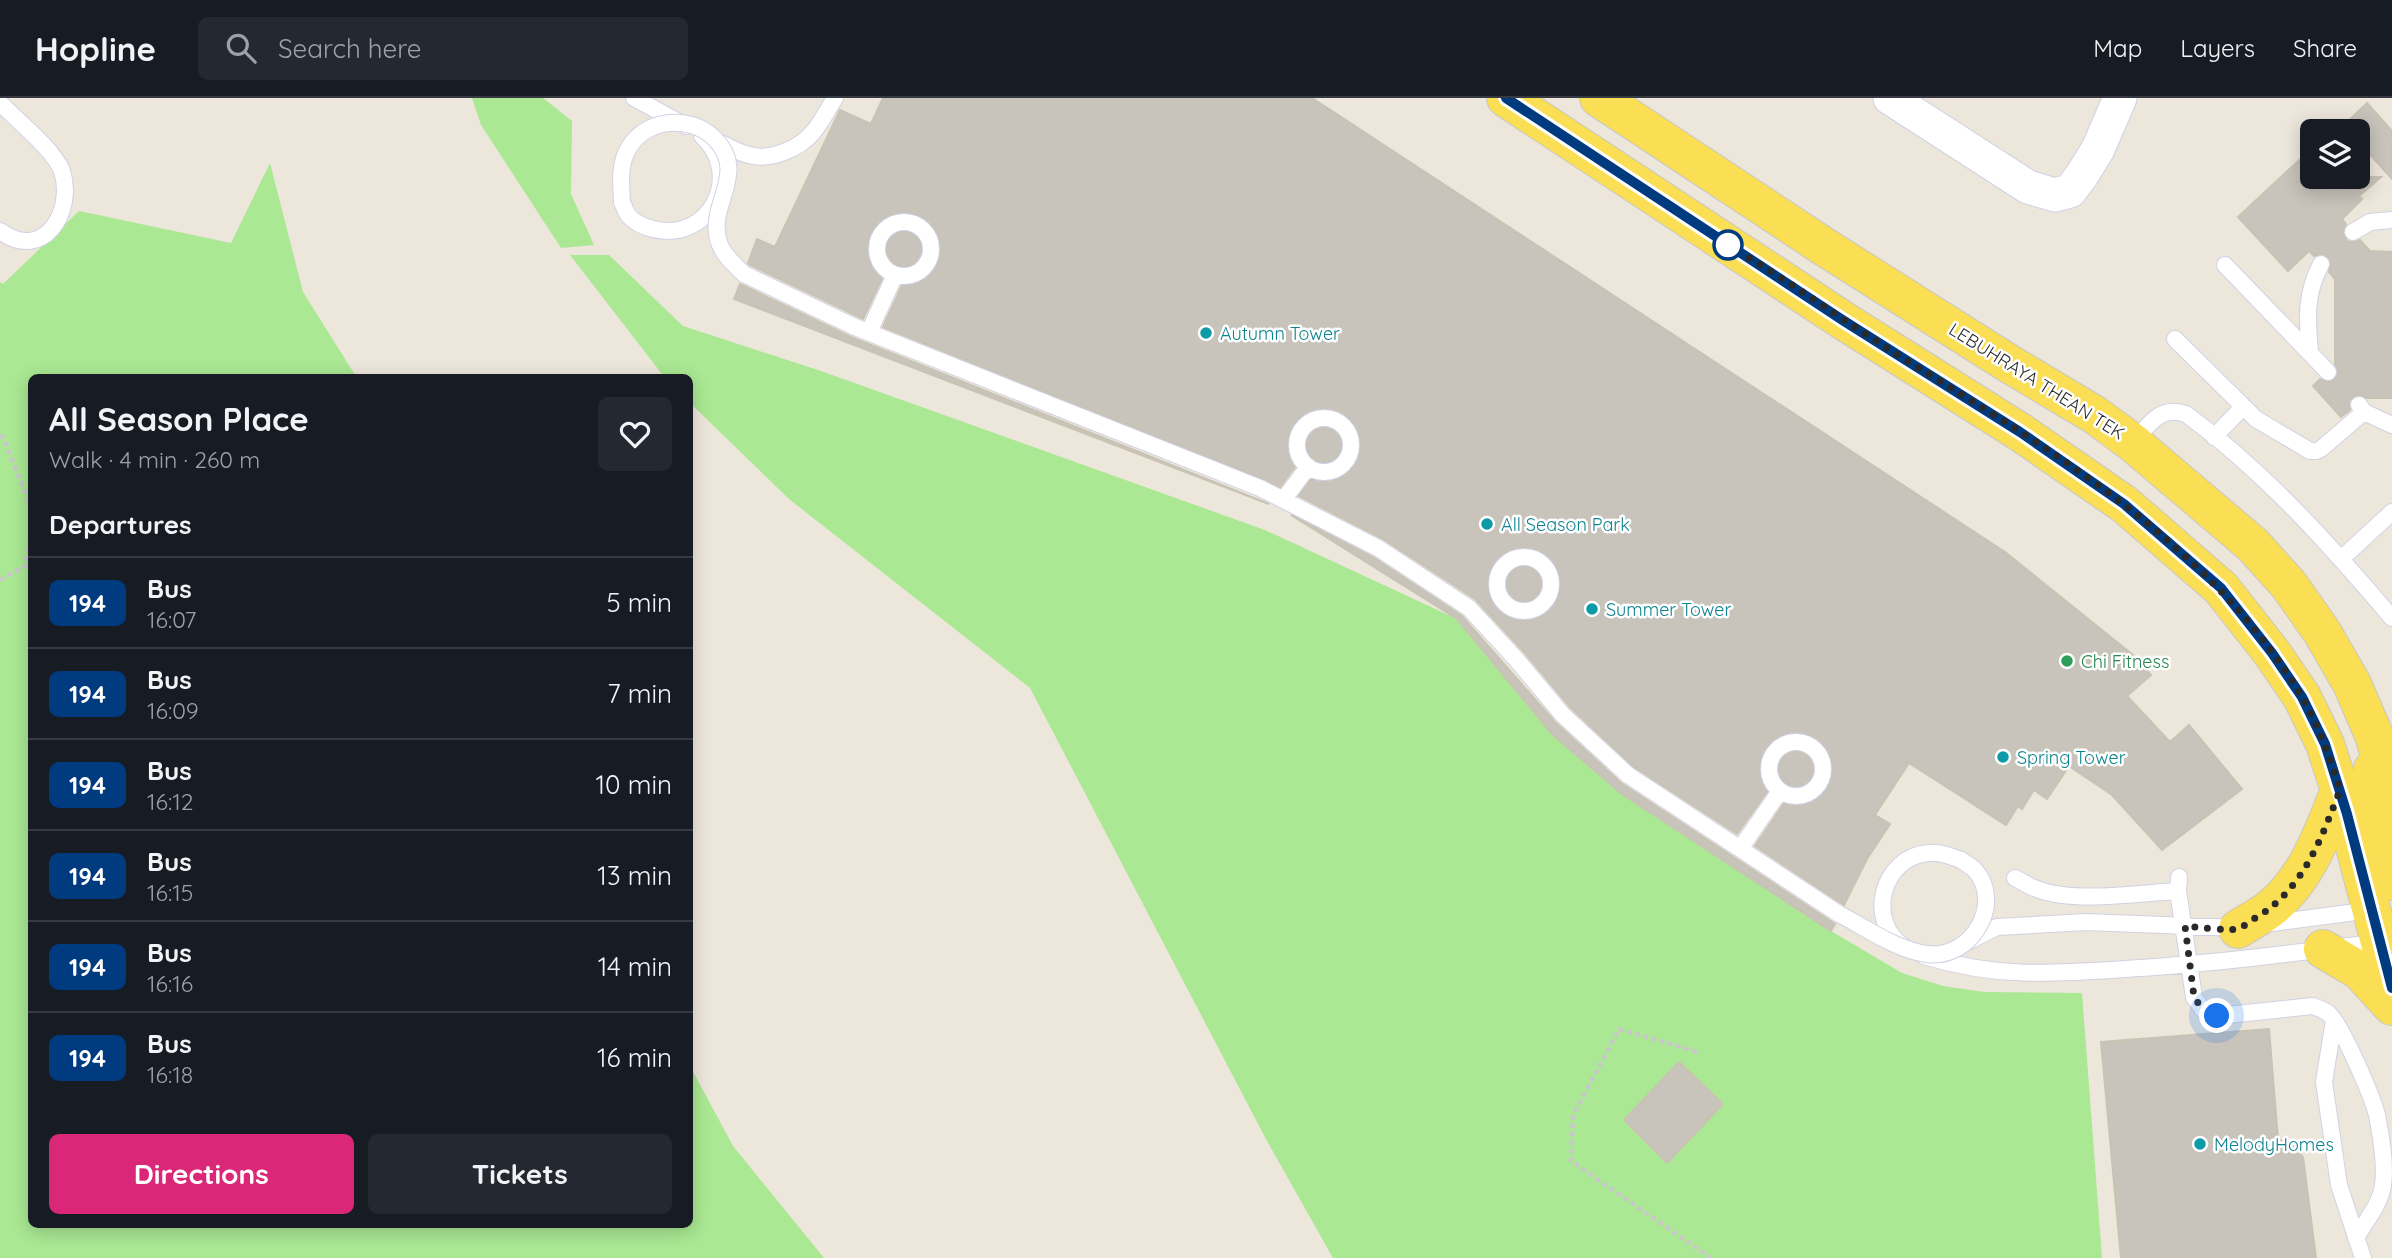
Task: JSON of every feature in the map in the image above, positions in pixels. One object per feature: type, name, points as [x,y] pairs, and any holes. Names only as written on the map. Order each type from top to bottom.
[{"type":"main road","points":[[1506,98],[1844,321],[2020,432],[2124,504],[2221,588],[2272,653],[2302,697],[2325,744],[2387,916]]},
{"type":"main road","name":"LEBUHRAYA THEAN TEK","points":[[1599,98],[1823,246],[2095,415],[2133,443],[2253,545],[2288,585],[2322,632],[2352,684],[2374,735],[2392,797]]},
{"type":"main road","points":[[2374,735],[2371,797],[2387,916],[2392,988]]},
{"type":"main road","points":[[2238,929],[2270,908],[2288,892],[2303,873],[2318,846],[2340,790]]},
{"type":"main road","points":[[2323,949],[2360,971],[2392,1006]]},
{"type":"street","points":[[1890,98],[2028,187],[2055,195],[2070,191],[2082,175],[2098,149],[2120,98]]},
{"type":"lane","points":[[634,98],[748,155],[765,157],[797,145],[813,133],[835,98]]},
{"type":"lane","points":[[0,103],[55,159],[65,187],[64,205],[59,220],[48,233],[36,241],[22,242],[0,231]]},
{"type":"lane","points":[[697,131],[709,143],[718,158],[722,175],[712,208],[698,222],[682,230],[663,231],[645,227],[630,217],[622,202],[622,164],[629,148],[640,135],[655,125],[672,122],[705,129],[717,141],[726,156],[729,173],[727,190],[716,223],[720,244],[730,260],[744,274],[870,332],[1260,488],[1378,548],[1469,608],[1562,714],[1628,775],[1839,914],[1900,945],[1928,954],[1944,954],[1961,947],[1975,936],[1983,920],[1986,903],[1983,885],[1975,870],[1961,860],[1944,854],[1927,853],[1910,859],[1896,869],[1886,884],[1882,900],[1883,916],[1889,931],[1899,943],[1912,952],[1936,960],[1996,972],[2035,974],[2191,965],[2323,949],[2387,916]]},
{"type":"lane","points":[[2353,232],[2370,222],[2392,220]]},
{"type":"lane","points":[[2310,352],[2306,315],[2312,282],[2321,264]]},
{"type":"lane","points":[[2225,265],[2328,372]]},
{"type":"lane","points":[[870,332],[895,275]]},
{"type":"lane","points":[[2175,339],[2256,419],[2310,451],[2317,451],[2322,447],[2361,408],[2392,425]]},
{"type":"lane","points":[[2214,437],[2243,407]]},
{"type":"lane","points":[[2133,443],[2163,412],[2186,414],[2256,471],[2341,559],[2392,618]]},
{"type":"lane","points":[[1284,499],[1308,467]]},
{"type":"lane","points":[[2341,559],[2389,521]]},
{"type":"lane","points":[[1485,626],[1504,602]]},
{"type":"lane","points":[[1740,849],[1780,791]]},
{"type":"lane","points":[[2015,878],[2040,891],[2091,896],[2179,884],[2194,997],[2203,1010],[2217,1016],[2313,1006],[2329,1014],[2357,1064],[2376,1113],[2380,1136],[2383,1186],[2356,1238]]},
{"type":"lane","points":[[1936,960],[1997,927],[2086,922],[2238,929],[2387,916]]},
{"type":"lane","points":[[2334,1020],[2324,1082],[2339,1185],[2363,1258]]},
{"type":"path","points":[[0,435],[4,439],[28,501]]},
{"type":"path","points":[[0,580],[25,566],[28,549]]},
{"type":"path","points":[[1697,1052],[1619,1029],[1573,1115],[1571,1161],[1711,1258]]},
{"type":"green space","points":[[472,98],[543,98],[572,121],[571,194],[594,245],[561,248],[481,125]]},
{"type":"green space","points":[[270,163],[303,292],[354,374],[28,374],[28,1228],[693,1228],[693,1072],[733,1146],[824,1258],[0,1258],[0,282],[3,284],[79,211],[231,243]]},
{"type":"green space","points":[[570,255],[609,255],[683,326],[821,371],[1265,530],[1457,619],[1553,735],[1622,794],[1831,931],[1902,973],[1943,986],[1984,992],[2082,993],[2102,1258],[1333,1258],[1267,1141],[1030,688],[789,499],[693,406],[693,374],[662,374]]},
{"type":"building","points":[[883,98],[1312,98],[2005,552],[2133,655],[2151,675],[2127,696],[2170,742],[2189,725],[2242,789],[2162,850],[2112,795],[2069,766],[2047,799],[2034,790],[2022,809],[2018,806],[2006,825],[1909,763],[1875,815],[1890,824],[1867,859],[1844,905],[1755,846],[1789,796],[1790,787],[1786,783],[1780,781],[1772,785],[1737,834],[1634,767],[1570,707],[1475,599],[1383,539],[1299,496],[1318,469],[1314,458],[1300,460],[1280,487],[883,327],[905,279],[904,270],[899,265],[890,266],[886,270],[863,319],[750,265],[748,263],[757,239],[775,247],[840,110],[871,124]]},
{"type":"building","points":[[2367,103],[2392,131],[2392,179],[2370,154],[2370,119],[2350,119]]},
{"type":"building","points":[[2300,159],[2300,189],[2367,189],[2359,196],[2362,199],[2342,219],[2346,224],[2343,233],[2347,241],[2360,240],[2370,251],[2392,252],[2392,398],[2354,396],[2349,401],[2350,410],[2341,417],[2313,386],[2320,379],[2331,382],[2338,374],[2335,364],[2335,279],[2329,272],[2330,259],[2321,254],[2314,256],[2309,251],[2288,271],[2238,217]]},
{"type":"building","points":[[2370,177],[2381,177],[2370,186]]},
{"type":"building","points":[[740,284],[851,337],[1269,504],[734,299]]},
{"type":"building","points":[[1291,515],[1373,557],[1462,616],[1555,722],[1621,783],[1835,924],[1831,931],[1622,794],[1553,735],[1457,619]]},
{"type":"building","name":"MelodyHomes","points":[[2269,1029],[2278,1139],[2293,1146],[2303,1157],[2316,1258],[2121,1258],[2101,1042]]},
{"type":"building","points":[[1679,1062],[1723,1104],[1667,1163],[1624,1120]]},
{"type":"bus line","name":"194","points":[[1506,98],[1844,321],[2020,432],[2124,504],[2221,588],[2272,653],[2302,697],[2325,744],[2347,814],[2392,988]]},
{"type":"place","name":"Autumn Tower","points":[[1206,333]]},
{"type":"place","name":"All Season Park","points":[[1487,524]]},
{"type":"place","name":"Summer Tower","points":[[1592,609]]},
{"type":"place","name":"Chi Fitness","points":[[2067,661]]},
{"type":"place","name":"Spring Tower","points":[[2003,757]]},
{"type":"place","name":"MelodyHomes","points":[[2200,1144]]},
{"type":"route","points":[[1728,245],[2020,432],[2124,504],[2221,588],[2272,653],[2302,697],[2325,744],[2340,790],[2318,846],[2303,873],[2288,892],[2270,908],[2238,929],[2185,926],[2194,997],[2203,1010],[2217,1016]]}]
